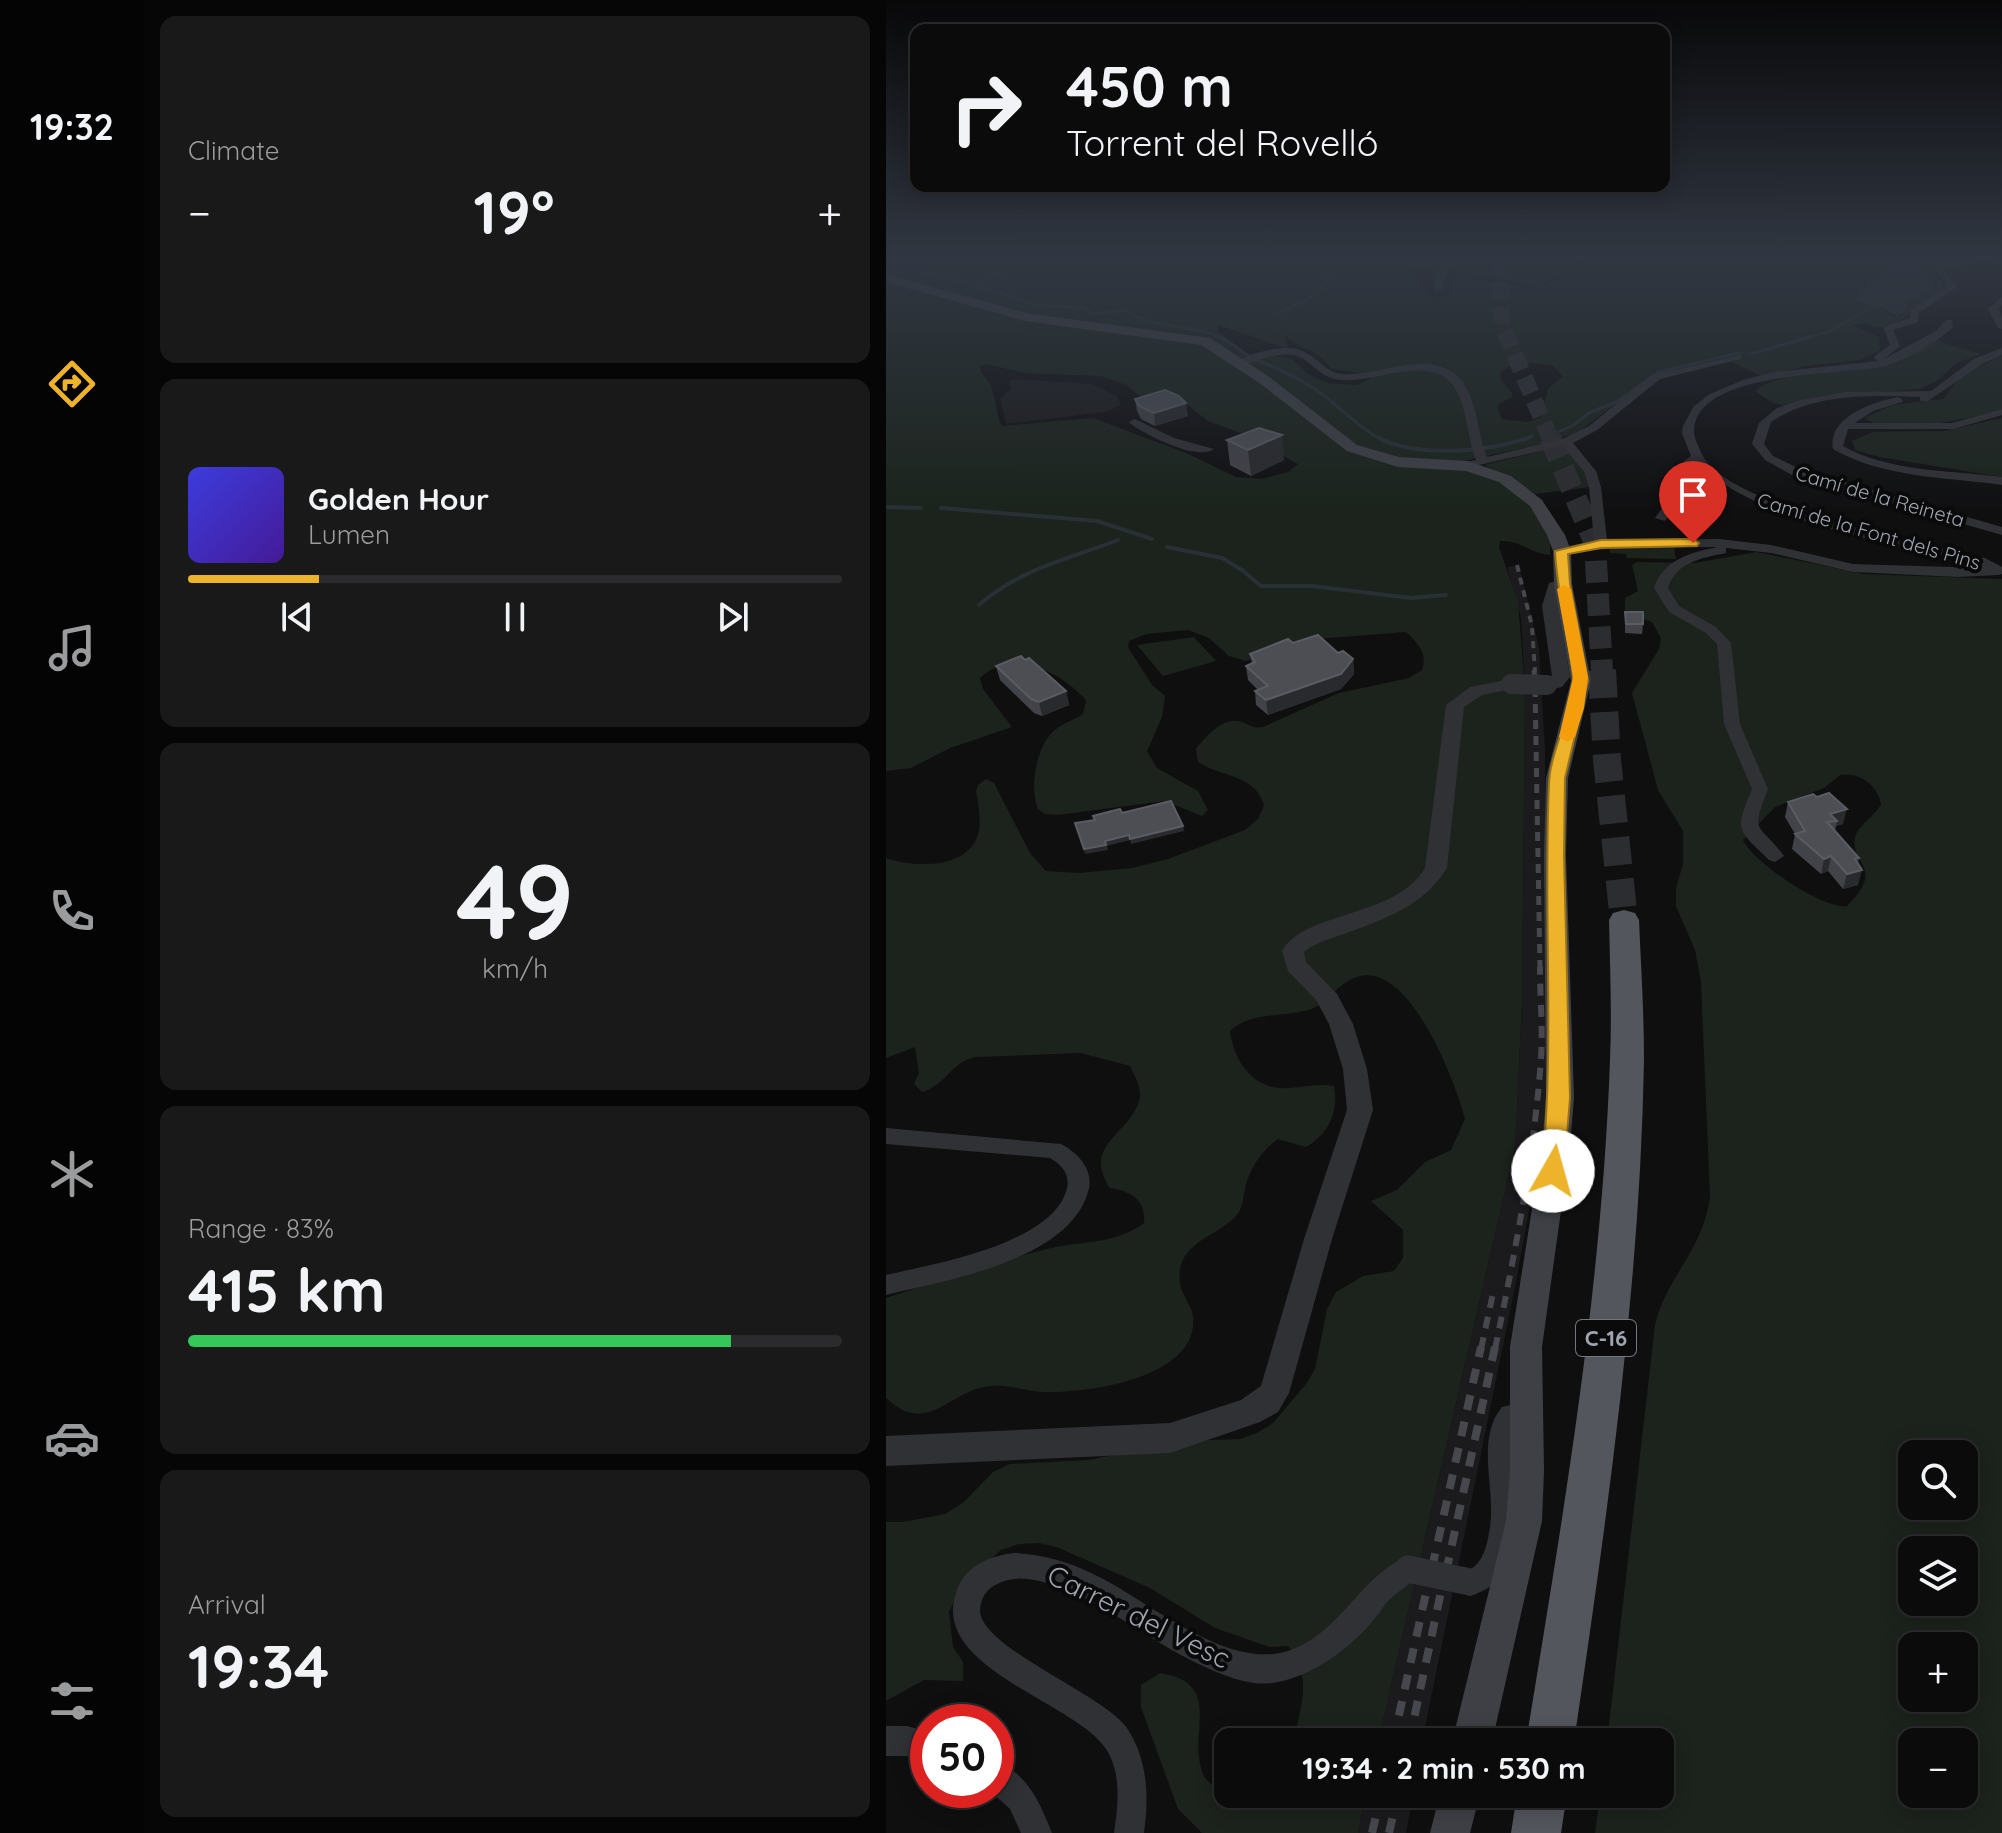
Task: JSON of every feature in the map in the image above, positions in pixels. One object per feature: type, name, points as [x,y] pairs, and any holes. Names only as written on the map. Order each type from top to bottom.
[{"type":"highway","name":"C-16","points":[[1552,1728],[1585,1510],[1609,1313],[1627,1060],[1624,920]]},
{"type":"highway","points":[[1536,1833],[1540,1808]]},
{"type":"main road","points":[[1206,343],[1240,363],[1352,448],[1398,462],[1476,455],[1536,503],[1551,523],[1562,551],[1563,584],[1581,681],[1557,778],[1555,855],[1560,1098],[1556,1146],[1526,1347],[1527,1471],[1520,1549],[1475,1728]]},
{"type":"main road","points":[[1450,1833],[1456,1808]]},
{"type":"street","points":[[1866,366],[1894,348],[1895,343]]},
{"type":"street","points":[[1661,518],[1672,504],[1690,461],[1695,459],[1688,443],[1688,423],[1698,408],[1716,395],[1741,385],[1798,371],[1866,366],[1904,354],[1923,343]]},
{"type":"street","points":[[2002,351],[1968,365],[1925,399],[1880,403],[1854,416],[1836,443],[1848,454],[1900,467],[2002,481]]},
{"type":"street","points":[[1240,363],[1277,352],[1295,352],[1306,355],[1329,374],[1346,377],[1397,368],[1427,369],[1452,378],[1459,385],[1476,455],[1571,444],[1656,377],[1737,357]]},
{"type":"street","name":"Camí de la Reineta","points":[[1933,394],[1883,392],[1817,400],[1772,417],[1762,427],[1758,444],[1769,458],[1796,472],[2002,531]]},
{"type":"street","points":[[1848,426],[1953,426],[2002,412]]},
{"type":"street","points":[[1135,422],[1172,440],[1208,449]]},
{"type":"street","points":[[1571,444],[1590,471],[1595,487],[1601,544]]},
{"type":"street","name":"Camí de la Font dels Pins","points":[[1695,459],[1723,483],[1766,504],[1980,561],[2000,571]]},
{"type":"street","points":[[1562,551],[1601,544],[1719,543],[1744,545],[1853,568],[1958,573],[2000,571]]},
{"type":"street","points":[[1744,545],[1680,562],[1666,574],[1661,588],[1674,609],[1711,630],[1724,643],[1732,724],[1760,789],[1748,819],[1749,830],[1775,856]]},
{"type":"street","points":[[886,1451],[1170,1438],[1249,1412],[1274,1393],[1318,1239],[1360,1110],[1359,1087],[1333,1006],[1320,988],[1295,965],[1293,951],[1306,939],[1369,915],[1416,893],[1428,883],[1436,868],[1455,705],[1483,688],[1556,683],[1561,677],[1550,606],[1555,586],[1563,584]]},
{"type":"street","points":[[886,1136],[1054,1150],[1064,1155],[1076,1170],[1079,1189],[1066,1218],[1034,1238],[1000,1253],[886,1285]]},
{"type":"street","name":"Carrer del Vesc","points":[[1129,1833],[1133,1787],[1129,1765],[1111,1731],[1099,1719],[1014,1668],[971,1629],[965,1612],[966,1602],[969,1593],[983,1576],[1003,1567],[1044,1568],[1091,1589],[1223,1661],[1264,1668],[1286,1667],[1322,1648],[1359,1618],[1385,1580],[1408,1569],[1470,1582],[1476,1582],[1486,1575],[1500,1537],[1505,1507],[1501,1443],[1504,1421],[1511,1415],[1525,1414]]},
{"type":"street","points":[[886,1741],[910,1742]]},
{"type":"street","points":[[1014,1792],[1021,1798],[1037,1833]]},
{"type":"shaded area","points":[[886,343],[1233,343],[1249,354],[1292,359],[1308,374],[1327,383],[1357,385],[1370,379],[1370,374],[1331,369],[1321,357],[1294,343],[1879,343],[1880,350],[1860,360],[1806,366],[1763,377],[1724,358],[1658,373],[1578,432],[1538,445],[1463,461],[1521,498],[1544,524],[1549,539],[1550,555],[1507,541],[1500,541],[1499,547],[1518,602],[1525,688],[1522,1004],[1515,1147],[1381,1728],[1296,1728],[1303,1680],[1296,1657],[1288,1646],[1269,1647],[1215,1628],[1150,1588],[1059,1548],[1040,1543],[1019,1544],[1001,1550],[958,1592],[949,1612],[953,1647],[963,1662],[963,1681],[924,1680],[886,1701],[886,1522],[945,1514],[964,1502],[993,1472],[1010,1464],[1089,1460],[1184,1441],[1240,1439],[1273,1423],[1315,1369],[1327,1309],[1336,1292],[1363,1276],[1394,1271],[1403,1258],[1403,1230],[1371,1201],[1397,1190],[1425,1162],[1451,1150],[1465,1119],[1452,1079],[1428,1029],[1397,988],[1379,977],[1360,976],[1352,979],[1311,1009],[1248,1020],[1238,1025],[1230,1031],[1232,1043],[1241,1064],[1256,1080],[1277,1088],[1334,1086],[1335,1105],[1330,1122],[1314,1142],[1306,1147],[1278,1139],[1265,1150],[1252,1170],[1237,1214],[1198,1243],[1184,1258],[1180,1282],[1193,1316],[1190,1337],[1179,1354],[1161,1368],[1113,1385],[1064,1392],[991,1386],[976,1389],[927,1413],[901,1409],[886,1398],[886,1298],[1030,1253],[1122,1235],[1144,1223],[1144,1215],[1140,1203],[1131,1194],[1110,1188],[1101,1161],[1104,1150],[1127,1122],[1139,1101],[1139,1088],[1130,1066],[1081,1053],[976,1057],[960,1064],[937,1084],[922,1092],[914,1084],[919,1073],[915,1047],[886,1058],[886,858],[926,864],[940,863],[965,853],[974,843],[979,830],[976,791],[986,779],[994,783],[1030,853],[1046,871],[1079,873],[1132,868],[1168,859],[1245,830],[1258,819],[1264,805],[1253,787],[1198,762],[1196,749],[1209,735],[1232,721],[1263,727],[1339,693],[1409,678],[1422,670],[1424,659],[1421,649],[1406,632],[1316,639],[1246,661],[1229,656],[1209,638],[1188,630],[1146,634],[1129,641],[1128,647],[1152,685],[1165,696],[1162,717],[1147,751],[1157,768],[1198,791],[1208,810],[1202,816],[1165,801],[1057,815],[1045,814],[1038,809],[1034,779],[1043,746],[1061,725],[1083,714],[1086,700],[1063,680],[1036,667],[1007,664],[980,678],[983,689],[1012,727],[950,748],[911,768],[886,771]],"holes":[[[1530,363],[1553,366],[1563,376],[1548,389],[1541,417],[1528,422],[1502,419],[1499,404],[1512,397],[1512,393],[1501,380],[1500,373],[1510,365]],[[986,364],[1024,373],[1102,376],[1126,385],[1138,395],[1184,402],[1208,421],[1243,434],[1298,464],[1288,472],[1262,479],[1236,477],[1186,453],[1093,418],[1003,426],[991,385],[980,366]]]},
{"type":"shaded area","points":[[1269,343],[1287,343],[1288,349]]},
{"type":"shaded area","points":[[1928,343],[1942,343],[1981,354],[1957,363],[1935,382],[1919,389],[1817,397],[1783,405],[1773,403],[1755,391],[1792,376],[1851,371],[1899,358]]},
{"type":"shaded area","points":[[2002,356],[2002,409],[1952,421],[1911,426],[1892,426],[1864,418],[1893,405],[1943,399],[1962,374]]},
{"type":"shaded area","points":[[1009,381],[1092,384],[1118,397],[1121,405],[1105,412],[1006,424],[1000,398],[1011,389]]},
{"type":"shaded area","points":[[2002,418],[2002,477],[1879,457],[1855,450],[1852,441],[1873,432],[1944,431]]},
{"type":"shaded area","points":[[1558,447],[1575,454],[1591,487],[1535,494],[1484,465]]},
{"type":"shaded area","points":[[1674,546],[1676,559],[1627,558],[1626,554],[1610,553],[1610,547]]},
{"type":"shaded area","points":[[1757,552],[1864,574],[2002,579],[2002,1833],[1595,1833],[1598,1808],[1674,1808],[1674,1728],[1609,1728],[1655,1325],[1660,1307],[1700,1234],[1710,1197],[1701,982],[1695,950],[1676,906],[1676,888],[1683,864],[1683,831],[1658,790],[1632,693],[1659,649],[1661,638],[1652,622],[1625,613],[1625,598],[1638,591],[1632,565],[1637,562],[1694,563]],"holes":[[[1840,775],[1866,781],[1876,791],[1881,804],[1855,838],[1857,855],[1864,868],[1864,883],[1847,906],[1822,900],[1790,883],[1760,860],[1743,840],[1775,807],[1824,788]]]},
{"type":"shaded area","points":[[1519,565],[1539,648],[1545,751],[1546,1118],[1515,1287],[1425,1728],[1381,1728],[1515,1147],[1522,1004],[1525,688],[1521,618],[1507,567]]},
{"type":"shaded area","points":[[1194,637],[1216,661],[1163,676],[1137,645]]},
{"type":"shaded area","points":[[1160,1673],[1180,1678],[1192,1687],[1200,1711],[1199,1756],[1202,1771],[1214,1786],[1214,1808],[1363,1808],[1358,1833],[1202,1833],[1178,1809],[1141,1707],[1141,1685]]},
{"type":"shaded area","points":[[1363,1808],[1410,1808],[1406,1833],[1358,1833]]},
{"type":"building","points":[[1165,390],[1186,403],[1154,413],[1139,406],[1135,399]]},
{"type":"building","points":[[1259,428],[1282,435],[1248,450],[1227,440]]},
{"type":"building","points":[[1625,612],[1643,612],[1643,624],[1626,624]]},
{"type":"building","points":[[1318,635],[1338,653],[1343,651],[1353,659],[1341,674],[1266,700],[1255,691],[1268,686],[1246,666],[1255,662],[1250,654],[1288,639],[1293,643]]},
{"type":"building","points":[[1021,656],[1025,660],[1029,658],[1066,691],[1039,702],[1031,699],[996,666]]},
{"type":"building","points":[[1829,793],[1847,809],[1830,814],[1837,821],[1827,822],[1859,858],[1855,859],[1862,870],[1847,874],[1831,856],[1824,859],[1795,834],[1805,831],[1788,802],[1813,794],[1817,797]]},
{"type":"building","points":[[1171,801],[1183,826],[1130,839],[1129,835],[1105,841],[1106,845],[1084,849],[1075,823],[1095,820],[1093,816],[1120,809],[1122,813]]},
{"type":"waterway","points":[[1229,343],[1250,358]]},
{"type":"waterway","points":[[1750,354],[1790,343]]},
{"type":"waterway","points":[[1556,433],[1574,425],[1589,413],[1616,402],[1659,372],[1739,353]]},
{"type":"waterway","points":[[1256,360],[1315,389],[1382,440]]},
{"type":"waterway","points":[[1524,439],[1532,436]]},
{"type":"waterway","points":[[1379,438],[1413,448],[1453,451],[1493,447],[1524,439]]},
{"type":"waterway","points":[[886,507],[921,508]]},
{"type":"waterway","points":[[941,508],[1097,521],[1152,539]]},
{"type":"waterway","points":[[979,605],[1028,574],[1118,540]]},
{"type":"waterway","points":[[1167,547],[1222,558],[1261,586],[1312,586],[1411,598],[1446,595]]},
{"type":"tunnel","points":[[1509,343],[1551,440]]},
{"type":"tunnel","points":[[1550,438],[1595,543],[1602,672]]},
{"type":"tunnel","points":[[1602,670],[1607,760],[1624,920]]},
{"type":"railway","points":[[1517,565],[1532,626],[1535,672]]},
{"type":"railway","points":[[1534,670],[1535,680]]},
{"type":"railway","points":[[1535,688],[1540,969]]},
{"type":"railway","points":[[1495,1349],[1534,1132],[1542,1048],[1540,967]]},
{"type":"railway","points":[[1481,1349],[1494,1289]]},
{"type":"railway","points":[[1432,1568],[1481,1347]]},
{"type":"railway","points":[[1446,1572],[1495,1347]]},
{"type":"railway","points":[[1396,1728],[1428,1584]]},
{"type":"railway","points":[[1412,1728],[1442,1587]]},
{"type":"railway","points":[[1372,1833],[1378,1808]]},
{"type":"railway","points":[[1389,1833],[1395,1808]]},
{"type":"slow traffic","points":[[1564,589],[1581,677],[1567,737]]},
{"type":"route","points":[[1553,1171],[1560,1098],[1555,812],[1560,761],[1581,681],[1563,584],[1562,551],[1601,544],[1693,543]]}]
